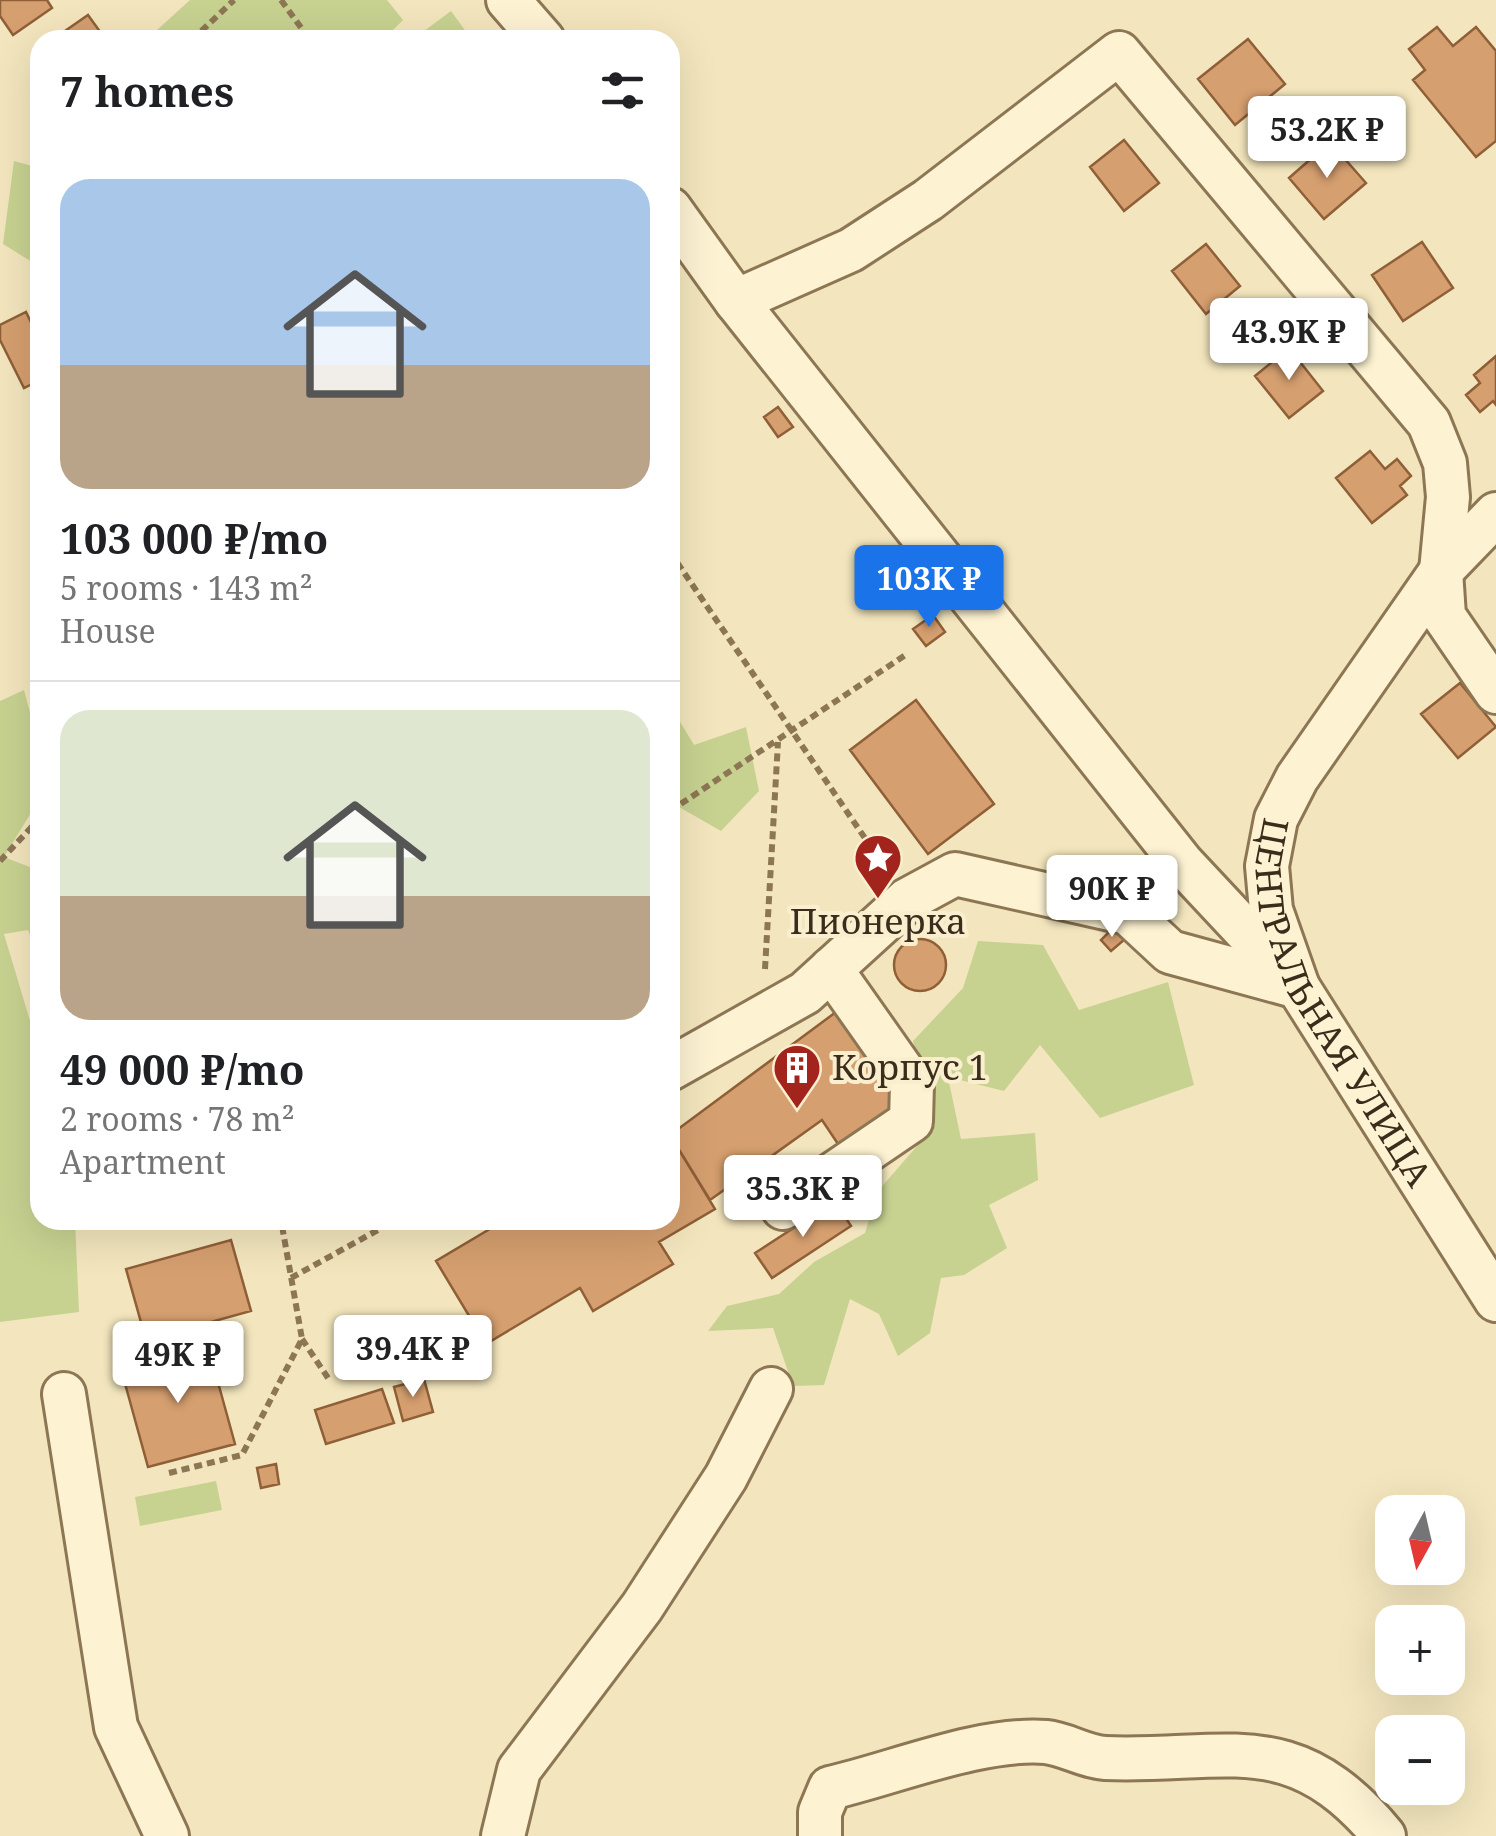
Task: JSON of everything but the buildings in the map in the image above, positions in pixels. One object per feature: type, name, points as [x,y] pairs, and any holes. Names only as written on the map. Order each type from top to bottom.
[{"type":"street","points":[[508,0],[535,30]]},
{"type":"street","points":[[736,302],[850,250],[928,200],[1119,53],[1429,424],[1445,463],[1448,497],[1441,571],[1444,616],[1496,692]]},
{"type":"street","points":[[680,222],[736,302],[1182,863],[1298,987]]},
{"type":"street","name":"ЦЕНТРАЛЬНАЯ УЛИЦА","points":[[1496,514],[1441,571],[1296,778],[1276,818],[1267,866],[1271,910],[1298,987],[1496,1300]]},
{"type":"street","points":[[680,1064],[762,1021],[831,969],[907,900],[954,874],[1128,912],[1170,952],[1298,987]]},
{"type":"street","points":[[783,1208],[910,1121],[912,1084],[831,969]]},
{"type":"street","points":[[503,1836],[518,1770],[642,1607],[726,1477],[771,1389]]},
{"type":"street","points":[[64,1394],[116,1727],[167,1836]]},
{"type":"street","points":[[820,1836],[820,1812],[830,1788],[991,1746],[1047,1742],[1102,1758],[1188,1753],[1247,1754],[1276,1760],[1331,1784],[1384,1836]]},
{"type":"path","points":[[202,30],[234,0]]},
{"type":"path","points":[[281,0],[303,30]]},
{"type":"path","points":[[680,567],[907,900]]},
{"type":"path","points":[[680,805],[908,654]]},
{"type":"path","points":[[762,1021],[778,741]]},
{"type":"path","points":[[0,862],[30,829]]},
{"type":"path","points":[[283,1230],[302,1339],[328,1378]]},
{"type":"path","points":[[291,1278],[378,1230]]},
{"type":"path","points":[[169,1474],[242,1455],[302,1339]]},
{"type":"green space","points":[[190,0],[387,0],[403,20],[393,30],[157,30]]},
{"type":"green space","points":[[451,11],[465,30],[425,30]]},
{"type":"green space","points":[[14,161],[30,165],[30,261],[3,244]]},
{"type":"green space","points":[[24,690],[30,712],[30,814],[4,857],[30,867],[30,935],[28,930],[4,934],[30,1021],[30,1230],[75,1230],[79,1312],[0,1322],[0,701]]},
{"type":"green space","points":[[680,722],[694,745],[746,727],[759,791],[721,831],[680,808]]},
{"type":"green space","points":[[978,941],[1043,945],[1079,1010],[1168,982],[1194,1085],[1100,1118],[1040,1045],[1004,1091],[948,1077],[961,1139],[1035,1133],[1038,1180],[989,1205],[1007,1248],[964,1275],[941,1278],[930,1333],[898,1356],[879,1314],[850,1299],[824,1385],[793,1386],[773,1328],[708,1331],[727,1306],[779,1294],[814,1262],[865,1233],[878,1191],[923,1139],[930,1106],[913,1041],[963,988]]},
{"type":"green space","points":[[216,1481],[222,1510],[140,1526],[135,1497]]},
{"type":"place","name":"Пионерка","points":[[878,900]]},
{"type":"place","name":"Корпус 1","points":[[797,1110]]}]
